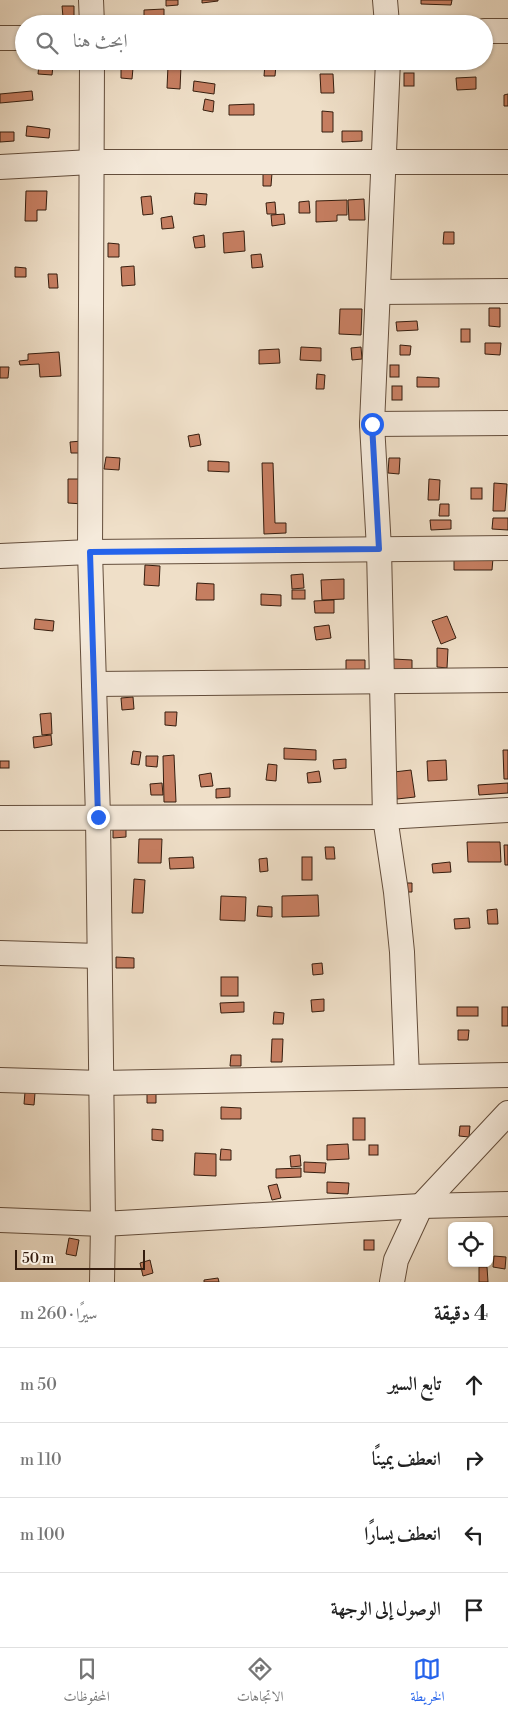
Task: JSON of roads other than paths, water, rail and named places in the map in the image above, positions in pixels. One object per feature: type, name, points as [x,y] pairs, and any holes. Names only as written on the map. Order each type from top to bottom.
[{"type":"street","points":[[91,0],[92,15]]},
{"type":"street","points":[[385,0],[386,15]]},
{"type":"street","points":[[493,31],[508,31]]},
{"type":"street","points":[[0,38],[15,38]]},
{"type":"street","points":[[92,70],[90,552],[98,817],[102,1282]]},
{"type":"street","points":[[388,70],[372,424],[379,549],[385,817],[396,892],[402,952],[407,1077]]},
{"type":"street","points":[[0,167],[91,162],[508,162]]},
{"type":"street","points":[[378,292],[508,291]]},
{"type":"street","points":[[372,424],[508,422]]},
{"type":"street","points":[[0,556],[90,552],[508,548]]},
{"type":"street","points":[[94,684],[508,680]]},
{"type":"street","points":[[0,818],[385,817],[508,810]]},
{"type":"street","points":[[0,953],[100,956]]},
{"type":"street","points":[[0,1080],[101,1083],[508,1075]]},
{"type":"street","points":[[392,1282],[396,1260],[421,1206],[508,1113]]},
{"type":"street","points":[[0,1220],[103,1224],[421,1206],[508,1204]]}]
